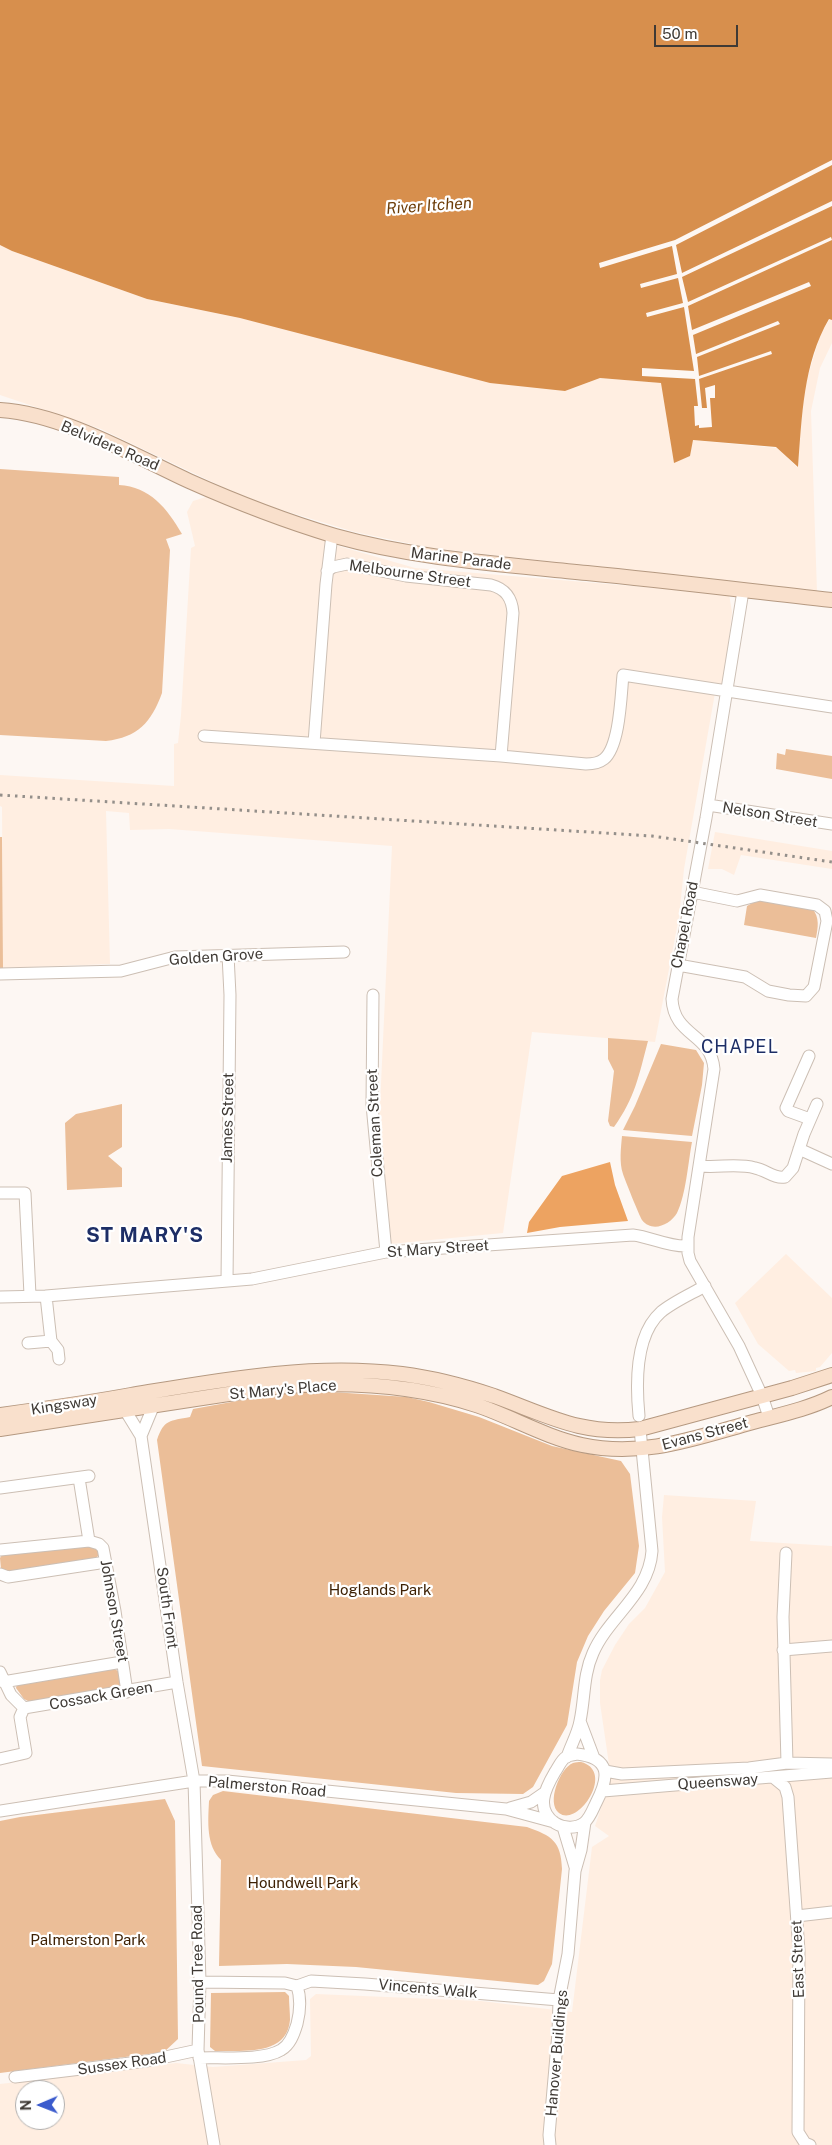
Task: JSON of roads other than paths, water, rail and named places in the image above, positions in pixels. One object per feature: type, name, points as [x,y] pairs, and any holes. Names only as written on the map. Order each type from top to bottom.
[{"type":"main road","name":"Belvidere Road","points":[[0,410],[27,414],[71,427],[190,481]]},
{"type":"main road","name":"Marine Parade","points":[[190,481],[290,521],[332,535],[414,554],[832,600]]},
{"type":"main road","name":"St Mary's Place","points":[[129,1396],[256,1375],[335,1370],[364,1371],[436,1379],[494,1396],[554,1420],[584,1428],[615,1431],[639,1422]]},
{"type":"main road","name":"Evans Street","points":[[639,1422],[762,1396],[827,1377]]},
{"type":"main road","name":"St Mary's Place","points":[[125,1410],[284,1386],[312,1384],[379,1386],[412,1390],[478,1406],[556,1438],[583,1446],[642,1450]]},
{"type":"main road","name":"Kingsway","points":[[0,1415],[129,1396]]},
{"type":"main road","name":"Evans Street","points":[[642,1450],[769,1417],[832,1397]]},
{"type":"main road","name":"Kingsway","points":[[0,1429],[125,1410]]},
{"type":"street","name":"Melbourne Street","points":[[314,743],[327,571],[332,535]]},
{"type":"street","name":"Melbourne Street","points":[[327,571],[341,564],[347,564],[406,576],[491,585],[504,590],[512,604],[513,613],[502,756]]},
{"type":"street","name":"Chapel Road","points":[[688,1246],[713,1063],[706,1046],[680,1024],[674,1014],[672,999],[708,805],[743,591]]},
{"type":"street","points":[[204,736],[595,764],[604,759],[612,745],[617,728],[623,675],[832,707]]},
{"type":"street","name":"Nelson Street","points":[[708,805],[832,824]]},
{"type":"street","points":[[678,965],[745,977],[768,991],[789,996],[806,996],[814,987],[827,921],[825,911],[817,905],[760,895],[737,901],[692,892]]},
{"type":"street","name":"Golden Grove","points":[[0,974],[121,971],[175,957],[344,952]]},
{"type":"street","name":"James Street","points":[[227,1281],[230,995],[228,955]]},
{"type":"street","name":"Coleman Street","points":[[373,995],[372,1105],[386,1252]]},
{"type":"street","points":[[809,1056],[786,1108],[788,1111],[810,1119]]},
{"type":"street","points":[[700,1166],[742,1165],[782,1177],[791,1172],[810,1119],[818,1104]]},
{"type":"street","points":[[799,1149],[832,1164]]},
{"type":"street","points":[[0,1193],[25,1193],[30,1295]]},
{"type":"street","name":"St Mary Street","points":[[0,1297],[46,1296],[227,1281],[277,1274],[386,1252],[633,1235],[644,1236],[675,1246],[688,1246]]},
{"type":"street","points":[[688,1246],[690,1261],[739,1346],[762,1396],[769,1417]]},
{"type":"street","points":[[580,1721],[594,1758],[605,1771],[606,1782],[585,1822],[573,1827],[559,1824],[544,1808],[544,1793],[566,1757],[580,1721],[585,1681],[593,1652],[608,1628],[644,1581],[651,1562],[639,1422],[637,1373],[648,1333],[662,1312],[705,1286]]},
{"type":"street","points":[[46,1296],[51,1341],[58,1350],[59,1359]]},
{"type":"street","points":[[28,1343],[51,1341]]},
{"type":"street","points":[[827,1377],[832,1366]]},
{"type":"street","points":[[141,1436],[153,1406]]},
{"type":"street","name":"South Front","points":[[125,1410],[141,1436],[177,1682],[194,1781]]},
{"type":"street","name":"Johnson Street","points":[[0,1488],[84,1477],[89,1541],[99,1544],[103,1548],[127,1692]]},
{"type":"street","points":[[0,1550],[89,1541]]},
{"type":"street","points":[[786,1553],[783,1650],[787,1763]]},
{"type":"street","points":[[0,1574],[8,1578],[106,1562]]},
{"type":"street","points":[[783,1650],[832,1646]]},
{"type":"street","name":"Cossack Green","points":[[2,1677],[122,1662]]},
{"type":"street","points":[[0,1759],[26,1753],[20,1717],[24,1708],[11,1695],[2,1677]]},
{"type":"street","name":"Cossack Green","points":[[24,1708],[177,1682]]},
{"type":"street","points":[[566,1757],[577,1754],[594,1758]]},
{"type":"street","name":"Queensway","points":[[605,1771],[622,1774],[749,1768],[787,1763],[832,1764]]},
{"type":"street","name":"Queensway","points":[[603,1790],[832,1772]]},
{"type":"street","name":"East Street","points":[[774,1778],[785,1787],[788,1797],[796,1916],[800,2039],[798,2132],[807,2144]]},
{"type":"street","name":"Palmerston Road","points":[[0,1811],[194,1781],[246,1783],[448,1805],[506,1809],[559,1824]]},
{"type":"street","name":"Pound Tree Road","points":[[194,1781],[200,1982],[199,2054],[214,2145]]},
{"type":"street","name":"Palmerston Road","points":[[506,1809],[531,1802],[544,1793]]},
{"type":"street","name":"Hanover Buildings","points":[[550,2145],[549,2136],[559,2000],[568,1954],[575,1871],[581,1850],[585,1822]]},
{"type":"street","name":"Hanover Buildings","points":[[559,1824],[572,1853],[575,1871]]},
{"type":"street","points":[[796,1916],[832,1912]]},
{"type":"street","name":"Vincents Walk","points":[[200,1982],[249,1982],[297,1986],[311,1981],[559,2000]]},
{"type":"street","points":[[199,2054],[261,2056],[279,2052],[292,2038],[297,2024],[299,1995],[297,1986]]},
{"type":"street","name":"Sussex Road","points":[[15,2077],[199,2054]]},
{"type":"water","name":"River Itchen","points":[[0,0],[832,0],[832,320],[829,319],[820,336],[809,372],[805,391],[798,467],[776,447],[693,440],[690,456],[674,463],[661,383],[600,378],[565,391],[490,383],[240,318],[147,299],[0,245]]},
{"type":"railway","points":[[0,795],[652,836],[832,862]]},
{"type":"district","name":"CHAPEL","points":[[740,1047]]},
{"type":"district","name":"ST MARY'S","points":[[145,1236]]},
{"type":"park label","name":"Hoglands Park","points":[[380,1590]]},
{"type":"park label","name":"Houndwell Park","points":[[303,1883]]},
{"type":"park label","name":"Palmerston Park","points":[[88,1940]]}]
